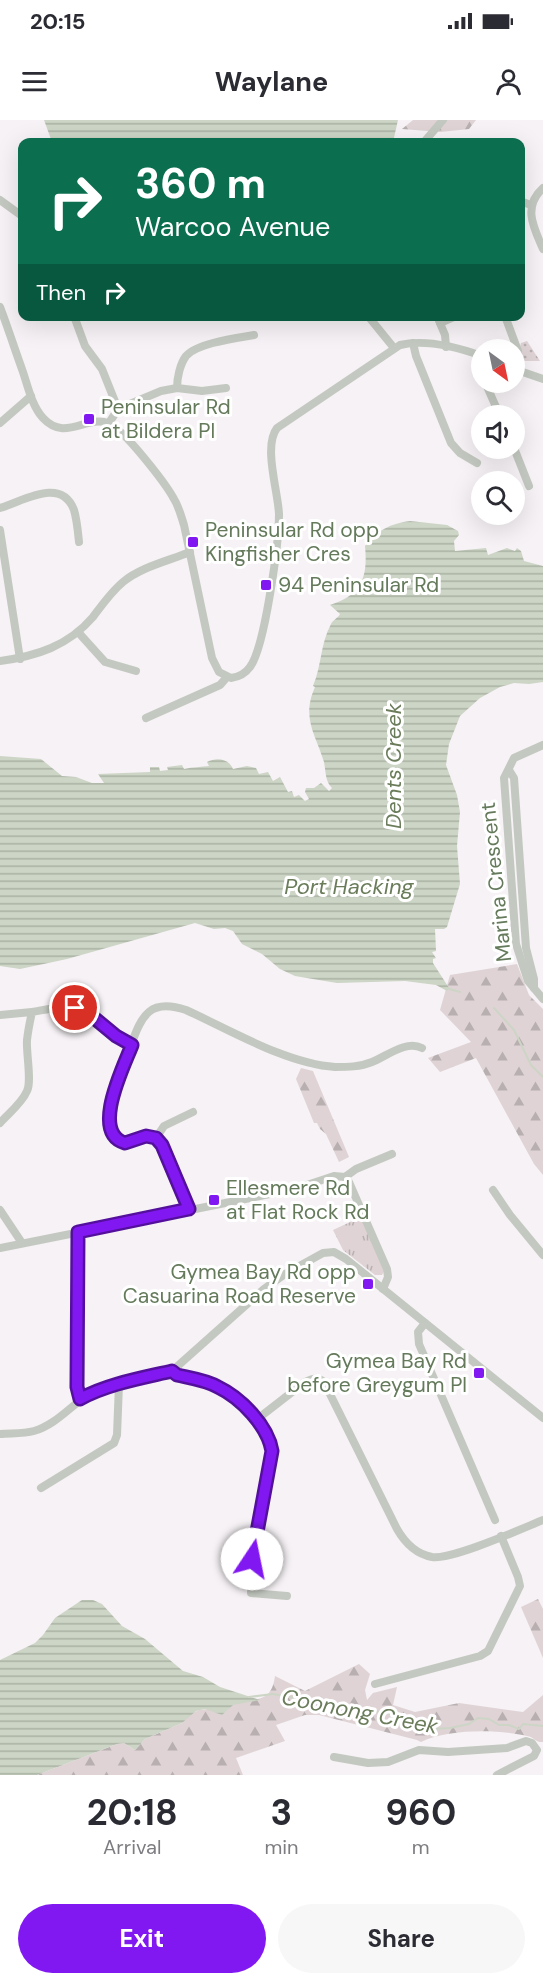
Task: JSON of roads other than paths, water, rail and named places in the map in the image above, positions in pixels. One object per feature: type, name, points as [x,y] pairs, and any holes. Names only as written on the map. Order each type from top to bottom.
[{"type":"street","points":[[427,138],[443,120]]},
{"type":"street","points":[[543,188],[531,205],[530,214],[543,249]]},
{"type":"street","points":[[0,200],[18,213]]},
{"type":"street","points":[[525,203],[531,205]]},
{"type":"street","points":[[0,307],[31,396],[44,419],[57,427],[70,429],[98,422],[108,423],[126,438],[171,494],[181,514],[212,658],[216,669],[227,677],[240,676],[252,665],[266,614],[275,563],[278,525],[278,495],[271,445],[274,431],[394,348],[413,343],[471,353]]},
{"type":"street","points":[[77,321],[86,346],[102,369],[118,409]]},
{"type":"street","points":[[372,321],[394,348]]},
{"type":"street","points":[[439,321],[445,335],[446,347]]},
{"type":"street","points":[[507,321],[514,339]]},
{"type":"street","points":[[177,388],[180,371],[187,355],[204,347],[254,334]]},
{"type":"street","points":[[413,343],[416,356],[451,443],[460,453],[477,463]]},
{"type":"street","points":[[525,373],[543,379]]},
{"type":"street","points":[[108,423],[118,409],[161,391],[177,388],[202,391],[226,388]]},
{"type":"street","points":[[0,423],[31,396]]},
{"type":"street","points":[[518,459],[528,486]]},
{"type":"street","points":[[0,508],[40,493],[57,494],[65,498],[73,508],[79,542]]},
{"type":"street","points":[[0,530],[3,574],[20,659]]},
{"type":"street","points":[[0,662],[40,654],[78,632],[123,581],[190,552]]},
{"type":"street","points":[[78,632],[105,663],[136,671]]},
{"type":"street","points":[[146,718],[223,683],[227,677]]},
{"type":"street","name":"Marina Crescent","points":[[543,745],[516,756],[509,770],[514,778],[526,948],[534,988],[543,999]]},
{"type":"street","points":[[189,1209],[162,1145],[156,1138],[146,1136],[125,1143],[117,1139],[111,1128],[109,1110],[112,1098],[143,1016],[158,1007],[166,1006],[186,1010],[296,1059],[325,1065],[351,1067],[370,1063],[406,1046],[417,1045],[422,1048]]},
{"type":"street","points":[[0,1015],[54,1008],[75,1008],[93,1017],[116,1036],[132,1045]]},
{"type":"street","points":[[0,1123],[14,1110],[30,1083],[27,1067],[27,1040],[32,1012]]},
{"type":"street","points":[[156,1138],[164,1126],[193,1112]]},
{"type":"street","points":[[345,1177],[356,1169],[392,1154]]},
{"type":"street","points":[[0,1248],[305,1186],[334,1176],[345,1177],[350,1182],[387,1269],[388,1277],[383,1289]]},
{"type":"street","points":[[493,1190],[543,1255]]},
{"type":"street","points":[[0,1210],[21,1243]]},
{"type":"street","points":[[78,1232],[77,1387],[80,1399]]},
{"type":"street","points":[[0,1434],[35,1431],[91,1393],[172,1371],[274,1281],[323,1253],[334,1252],[543,1418]]},
{"type":"street","points":[[425,1323],[418,1332],[419,1344],[495,1520]]},
{"type":"street","points":[[172,1371],[177,1375],[216,1385],[228,1393],[256,1420],[266,1434],[272,1451],[252,1559],[251,1593],[286,1596]]},
{"type":"street","points":[[256,1420],[305,1382],[313,1378],[319,1378],[324,1382],[397,1529],[411,1547],[421,1553],[440,1557],[449,1556],[543,1520]]},
{"type":"street","points":[[41,1488],[114,1443],[117,1435],[119,1384]]},
{"type":"street","points":[[375,1684],[480,1656],[488,1651],[520,1586],[501,1536]]},
{"type":"street","points":[[334,1757],[378,1763],[403,1758],[420,1750],[448,1752],[507,1748],[526,1741],[532,1743],[537,1750],[534,1756],[496,1775]]},
{"type":"water","points":[[44,120],[398,120],[394,138],[51,138]]},
{"type":"water","name":"Port Hacking","points":[[410,521],[447,525],[458,531],[459,535],[454,541],[455,551],[486,548],[488,555],[507,548],[515,551],[517,548],[521,551],[524,561],[543,566],[543,682],[514,683],[500,687],[480,698],[460,716],[449,744],[446,765],[457,795],[460,812],[457,846],[460,884],[447,927],[435,929],[436,951],[432,952],[436,958],[433,959],[433,963],[449,988],[447,991],[436,985],[405,981],[337,983],[295,976],[242,944],[233,931],[225,928],[214,929],[195,923],[67,959],[20,969],[0,966],[0,756],[41,759],[62,776],[76,777],[92,783],[104,783],[98,774],[150,772],[150,767],[159,767],[160,771],[168,770],[167,767],[182,765],[184,769],[209,766],[207,762],[219,759],[229,763],[233,769],[247,766],[256,768],[259,774],[268,772],[273,781],[280,777],[288,792],[292,791],[294,797],[299,795],[305,801],[309,799],[305,792],[306,788],[314,788],[321,783],[329,791],[332,788],[327,779],[324,762],[311,726],[309,708],[325,639],[331,624],[340,614],[330,605],[349,596],[361,583],[365,567],[365,546],[369,541],[385,529]]},
{"type":"water","points":[[82,1600],[93,1600],[102,1604],[122,1626],[145,1639],[183,1671],[203,1677],[220,1687],[260,1700],[233,1705],[222,1715],[205,1709],[196,1711],[182,1723],[145,1739],[135,1750],[124,1743],[117,1744],[37,1775],[0,1775],[0,1660],[35,1643],[55,1618]]},
{"type":"waterway","points":[[446,988],[460,992]]},
{"type":"waterway","points":[[494,1008],[514,1030],[531,1065],[543,1077]]},
{"type":"waterway","name":"Coonong Creek","points":[[249,1697],[273,1694],[388,1713],[414,1725],[433,1729],[469,1724],[478,1718],[489,1719],[499,1725],[509,1725],[519,1729],[523,1724],[543,1726]]},
{"type":"place","name":"Peninsular Rd at Bildera Pl","points":[[89,419]]},
{"type":"place","name":"Peninsular Rd opp Kingfisher Cres","points":[[193,542]]},
{"type":"place","name":"94 Peninsular Rd","points":[[266,585]]},
{"type":"place","name":"Ellesmere Rd at Flat Rock Rd","points":[[214,1200]]},
{"type":"place","name":"Gymea Bay Rd opp Casuarina Road Reserve","points":[[368,1284]]},
{"type":"place","name":"Gymea Bay Rd before Greygum Pl","points":[[479,1373]]},
{"type":"water label","name":"Dents Creek","points":[[393,766]]}]
